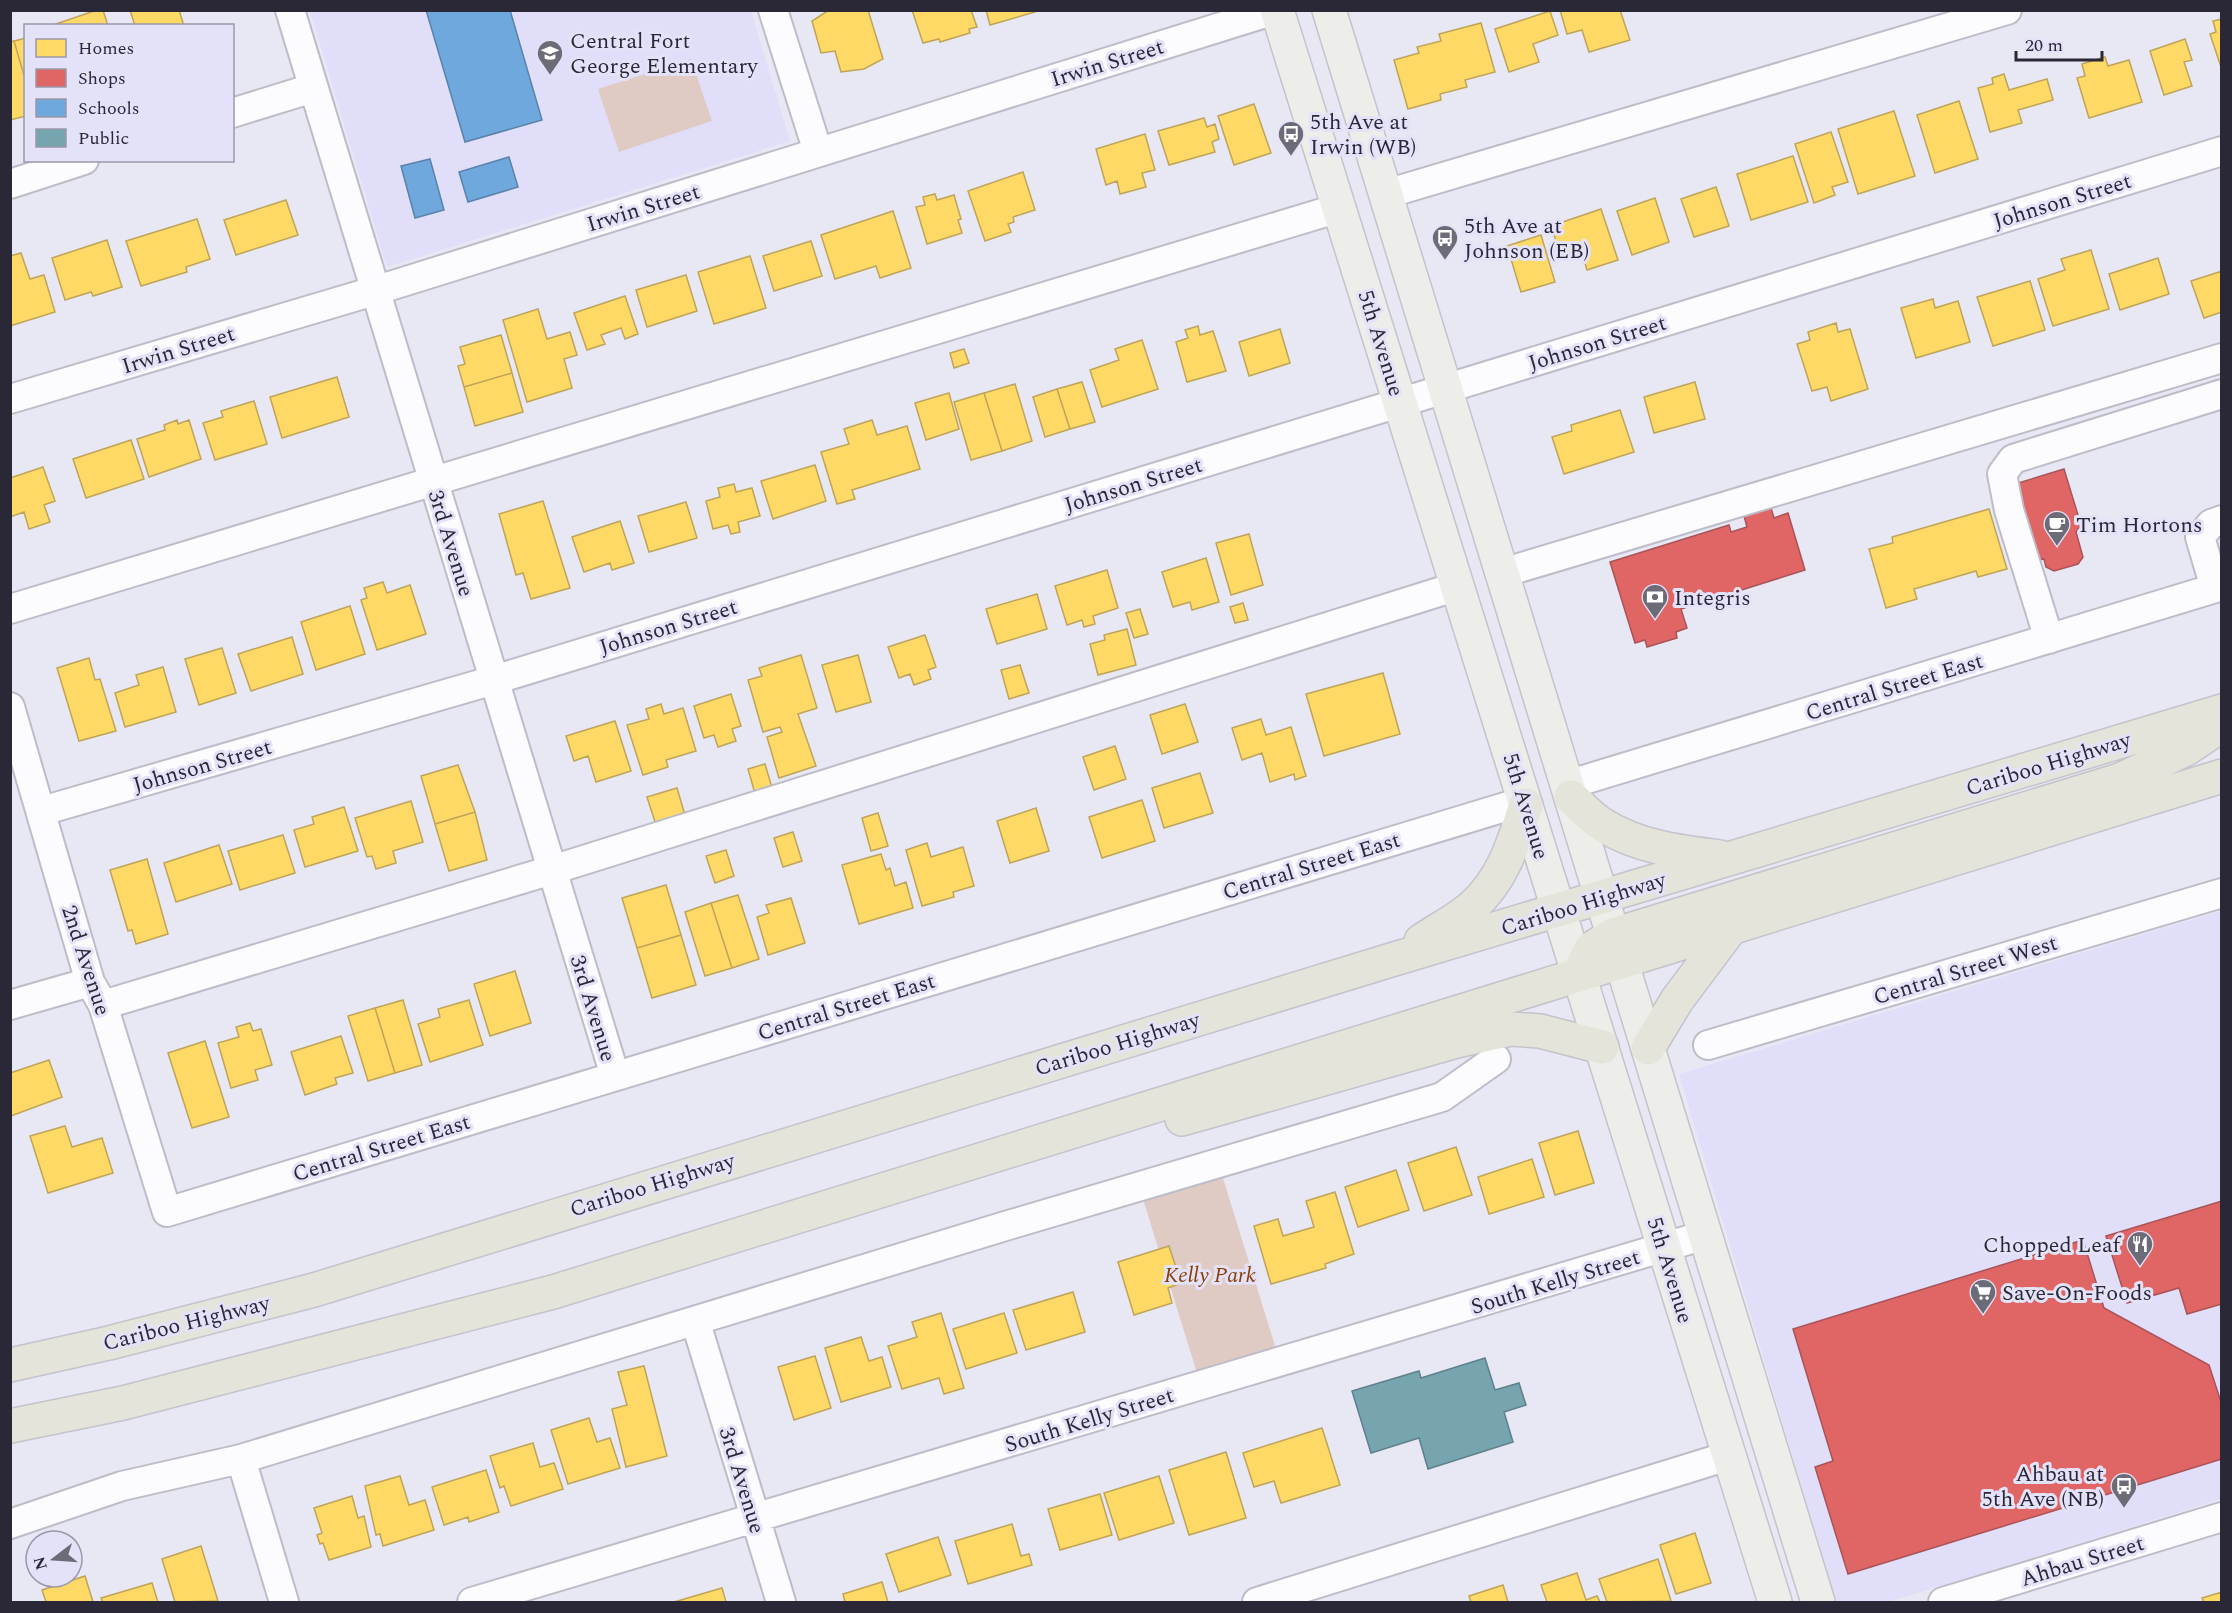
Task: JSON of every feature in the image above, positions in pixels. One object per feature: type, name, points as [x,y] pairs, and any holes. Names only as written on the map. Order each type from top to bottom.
[{"type":"highway","name":"Cariboo Highway","points":[[10,1365],[109,1343],[314,1290],[1391,960],[2222,711]]},
{"type":"highway","points":[[10,1426],[123,1403],[553,1292],[1579,974],[1618,948],[2120,780],[2186,749],[2222,724]]},
{"type":"highway","points":[[1618,948],[1731,928],[2222,776]]},
{"type":"highway","points":[[1569,791],[1602,824],[1635,841],[1669,850],[1731,859]]},
{"type":"highway","points":[[2153,797],[2222,794]]},
{"type":"highway","points":[[1391,960],[1472,907],[1493,883],[1508,859],[1526,803]]},
{"type":"highway","points":[[1648,1048],[1677,1000],[1731,928]]},
{"type":"highway","points":[[994,1155],[1175,1121],[1457,1041],[1511,1029],[1540,1031],[1602,1047]]},
{"type":"main road","name":"5th Avenue","points":[[1276,10],[1775,1602]]},
{"type":"main road","name":"5th Avenue","points":[[1329,10],[1818,1602]]},
{"type":"street","name":"3rd Avenue","points":[[290,10],[615,1076]]},
{"type":"street","points":[[773,10],[819,152]]},
{"type":"street","name":"Irwin Street","points":[[10,399],[374,291],[1276,10]]},
{"type":"street","points":[[1386,194],[2007,10]]},
{"type":"street","points":[[234,112],[314,87]]},
{"type":"street","name":"Johnson Street","points":[[42,811],[494,680],[2222,151]]},
{"type":"street","points":[[10,184],[78,162]]},
{"type":"street","points":[[10,609],[1339,208]]},
{"type":"street","points":[[1502,573],[2222,358]]},
{"type":"street","points":[[2049,639],[2009,510],[2002,474],[2013,459],[2222,394]]},
{"type":"street","points":[[2218,587],[2199,537],[2211,524],[2222,520]]},
{"type":"street","points":[[10,1005],[96,994],[552,870],[1458,586]]},
{"type":"street","name":"Central Street East","points":[[1569,791],[2218,587]]},
{"type":"street","name":"2nd Avenue","points":[[10,707],[96,994],[167,1212]]},
{"type":"street","name":"Central Street East","points":[[167,1212],[1526,803]]},
{"type":"street","name":"Central Street West","points":[[1708,1045],[2222,892]]},
{"type":"street","points":[[10,1524],[122,1486],[241,1459],[696,1323],[966,1238],[1442,1097],[1496,1059]]},
{"type":"street","name":"South Kelly Street","points":[[472,1602],[1706,1235]]},
{"type":"street","name":"3rd Avenue","points":[[696,1323],[781,1602]]},
{"type":"street","points":[[1257,1602],[1728,1456]]},
{"type":"street","points":[[241,1459],[284,1602]]},
{"type":"street","name":"Ahbau Street","points":[[1943,1602],[2222,1517]]},
{"type":"shaded area","name":"Central Fort George Elementary","points":[[310,11],[751,11],[790,141],[387,267]]},
{"type":"shaded area","points":[[2221,911],[2221,1499],[1888,1602],[1836,1602],[1679,1074]]},
{"type":"green space","points":[[691,59],[712,121],[619,152],[598,89]]},
{"type":"green space","name":"Kelly Park","points":[[1221,1172],[1277,1352],[1198,1376],[1142,1196]]},
{"type":"building: Homes","points":[[103,10],[107,24],[56,24]]},
{"type":"building: Homes","points":[[130,10],[179,10],[183,24],[134,24]]},
{"type":"building: Homes","points":[[829,10],[868,10],[883,59],[864,69],[841,72],[835,51],[821,53],[812,21]]},
{"type":"building: Homes","points":[[912,10],[971,10],[977,27],[969,29],[970,33],[940,42],[939,39],[923,43]]},
{"type":"building: Homes","points":[[986,10],[1035,10],[1035,12],[990,25]]},
{"type":"building: Homes","points":[[1560,10],[1620,10],[1630,40],[1589,52],[1582,30],[1567,34]]},
{"type":"building: Homes","points":[[1550,11],[1558,35],[1533,44],[1539,62],[1509,72],[1495,29]]},
{"type":"building: Homes","points":[[2222,19],[2222,70],[2210,34],[2216,32],[2213,21]]},
{"type":"building: Homes","points":[[1481,23],[1495,72],[1465,80],[1467,87],[1440,94],[1441,100],[1408,109],[1394,60],[1419,53],[1417,47],[1441,41],[1439,34]]},
{"type":"building: Homes","points":[[24,38],[24,75],[14,41]]},
{"type":"building: Homes","points":[[2185,39],[2192,60],[2184,62],[2192,86],[2164,95],[2150,51]]},
{"type":"building: Homes","points":[[14,41],[24,75],[24,116],[10,120],[10,42]]},
{"type":"building: Homes","points":[[2105,57],[2108,66],[2129,60],[2142,102],[2089,118],[2077,78],[2085,76],[2082,64]]},
{"type":"building: Homes","points":[[2004,74],[2009,90],[2047,79],[2053,100],[2018,110],[2022,123],[1990,132],[1978,88],[1993,84],[1992,78]]},
{"type":"building: Homes","points":[[1959,101],[1978,159],[1935,173],[1917,115]]},
{"type":"building: Homes","points":[[1254,104],[1271,153],[1234,165],[1218,116]]},
{"type":"building: Homes","points":[[1894,111],[1915,176],[1858,194],[1838,129]]},
{"type":"building: Homes","points":[[1204,118],[1207,127],[1215,124],[1219,139],[1212,142],[1215,152],[1169,165],[1158,131]]},
{"type":"building: Homes","points":[[1831,132],[1848,182],[1832,187],[1835,195],[1814,203],[1795,144]]},
{"type":"building: Homes","points":[[1145,134],[1155,170],[1142,173],[1146,187],[1120,194],[1117,181],[1106,185],[1096,149]]},
{"type":"building: Homes","points":[[1793,156],[1808,202],[1751,220],[1737,174]]},
{"type":"building: Homes","points":[[1023,172],[1035,210],[1013,217],[1014,222],[1008,224],[1011,232],[985,241],[968,191]]},
{"type":"building: Homes","points":[[1716,187],[1729,226],[1694,237],[1681,199]]},
{"type":"building: Homes","points":[[935,194],[937,200],[954,195],[961,219],[958,220],[962,233],[927,244],[916,207],[925,205],[923,197]]},
{"type":"building: Homes","points":[[1655,198],[1669,242],[1632,255],[1617,211]]},
{"type":"building: Homes","points":[[286,200],[298,235],[236,255],[224,220]]},
{"type":"building: Homes","points":[[1601,209],[1618,260],[1587,270],[1581,249],[1561,256],[1551,226]]},
{"type":"building: Homes","points":[[893,211],[911,268],[880,278],[876,266],[835,279],[821,235]]},
{"type":"building: Homes","points":[[197,219],[210,259],[186,267],[187,272],[141,286],[126,241]]},
{"type":"building: Homes","points":[[1541,235],[1555,282],[1521,292],[1507,246]]},
{"type":"building: Homes","points":[[107,240],[122,287],[93,296],[91,292],[65,300],[52,258]]},
{"type":"building: Homes","points":[[811,241],[822,276],[774,291],[763,256]]},
{"type":"building: Homes","points":[[2091,250],[2109,309],[2053,326],[2038,279],[2065,270],[2061,259]]},
{"type":"building: Homes","points":[[21,253],[30,279],[44,275],[55,312],[10,326],[10,256]]},
{"type":"building: Homes","points":[[750,256],[766,308],[714,324],[698,272]]},
{"type":"building: Homes","points":[[2158,258],[2169,294],[2120,310],[2109,274]]},
{"type":"building: Homes","points":[[2222,271],[2222,312],[2204,318],[2191,281]]},
{"type":"building: Homes","points":[[686,275],[697,311],[647,327],[636,290]]},
{"type":"building: Homes","points":[[2030,281],[2045,330],[1993,346],[1977,297]]},
{"type":"building: Homes","points":[[625,296],[638,334],[625,339],[621,328],[601,335],[605,344],[587,350],[574,313]]},
{"type":"building: Homes","points":[[1933,299],[1935,308],[1958,301],[1970,342],[1916,358],[1901,308]]},
{"type":"building: Homes","points":[[538,309],[547,339],[570,332],[577,355],[564,359],[572,388],[527,402],[503,320]]},
{"type":"building: Homes","points":[[1836,323],[1838,332],[1850,329],[1868,389],[1831,401],[1827,387],[1812,391],[1797,344],[1810,340],[1808,332]]},
{"type":"building: Homes","points":[[1198,326],[1200,335],[1213,331],[1226,371],[1187,382],[1176,342],[1188,338],[1185,330]]},
{"type":"building: Homes","points":[[1280,329],[1290,363],[1249,376],[1239,342]]},
{"type":"building: Homes","points":[[501,335],[512,373],[464,387],[458,366],[465,364],[460,347]]},
{"type":"building: Homes","points":[[1142,340],[1158,389],[1102,407],[1090,370],[1119,360],[1115,349]]},
{"type":"building: Homes","points":[[964,349],[969,363],[954,368],[950,353]]},
{"type":"building: Homes","points":[[512,373],[523,412],[475,426],[464,387]]},
{"type":"building: Homes","points":[[337,377],[349,417],[282,438],[270,397]]},
{"type":"building: Homes","points":[[1082,382],[1095,422],[1070,429],[1057,389]]},
{"type":"building: Homes","points":[[1695,382],[1705,419],[1654,433],[1644,397]]},
{"type":"building: Homes","points":[[1015,384],[1032,441],[1002,451],[984,393]]},
{"type":"building: Homes","points":[[1057,389],[1070,429],[1045,437],[1033,397]]},
{"type":"building: Homes","points":[[949,393],[959,429],[926,440],[915,403]]},
{"type":"building: Homes","points":[[984,393],[1002,451],[971,460],[954,402]]},
{"type":"building: Homes","points":[[254,401],[267,444],[215,460],[203,423],[223,417],[221,411]]},
{"type":"building: Homes","points":[[1620,410],[1634,452],[1564,474],[1552,437],[1572,431],[1571,425]]},
{"type":"building: Homes","points":[[177,420],[178,424],[189,420],[201,459],[149,477],[137,439],[165,430],[164,425]]},
{"type":"building: Homes","points":[[872,420],[877,435],[907,426],[920,469],[852,490],[855,499],[837,504],[821,452],[849,444],[844,429]]},
{"type":"building: Homes","points":[[131,440],[144,479],[86,498],[73,459]]},
{"type":"building: Homes","points":[[815,465],[826,501],[773,519],[761,481]]},
{"type":"building: Homes","points":[[43,467],[55,501],[44,505],[50,522],[29,529],[24,512],[10,517],[10,478]]},
{"type":"building: Homes","points":[[734,484],[736,492],[752,488],[760,516],[738,522],[740,532],[731,534],[728,525],[713,529],[706,501],[720,497],[718,488]]},
{"type":"building: Homes","points":[[543,501],[570,588],[531,599],[523,573],[516,575],[499,514]]},
{"type":"building: Homes","points":[[686,502],[697,538],[649,552],[638,516]]},
{"type":"building: Homes","points":[[1989,509],[2007,569],[1978,577],[1976,571],[1914,589],[1917,599],[1886,608],[1869,549],[1893,543],[1892,537]]},
{"type":"building: Homes","points":[[620,521],[634,563],[612,570],[610,563],[584,572],[572,537]]},
{"type":"building: Homes","points":[[1249,534],[1263,585],[1231,595],[1216,543]]},
{"type":"building: Homes","points":[[1206,558],[1219,602],[1192,610],[1190,602],[1173,607],[1162,572]]},
{"type":"building: Homes","points":[[1107,570],[1118,608],[1093,616],[1095,624],[1084,627],[1082,620],[1067,625],[1055,586]]},
{"type":"building: Homes","points":[[383,582],[387,593],[410,585],[426,634],[377,650],[361,600],[367,598],[364,588]]},
{"type":"building: Homes","points":[[1037,594],[1047,629],[997,644],[986,609]]},
{"type":"building: Homes","points":[[1243,603],[1248,620],[1235,623],[1230,607]]},
{"type":"building: Homes","points":[[350,606],[365,654],[316,670],[301,622]]},
{"type":"building: Homes","points":[[1140,609],[1148,634],[1134,638],[1126,613]]},
{"type":"building: Homes","points":[[1127,629],[1136,665],[1098,675],[1090,644],[1105,640],[1104,635]]},
{"type":"building: Homes","points":[[925,635],[936,667],[928,670],[931,679],[914,685],[910,674],[899,678],[888,647]]},
{"type":"building: Homes","points":[[292,637],[303,674],[251,691],[238,654]]},
{"type":"building: Homes","points":[[222,648],[236,693],[199,705],[185,659]]},
{"type":"building: Homes","points":[[801,655],[817,708],[798,714],[816,766],[779,778],[767,737],[782,732],[780,727],[763,732],[748,680],[762,676],[759,668]]},
{"type":"building: Homes","points":[[858,655],[871,702],[836,712],[822,665]]},
{"type":"building: Homes","points":[[89,658],[95,680],[100,679],[116,731],[79,741],[57,668]]},
{"type":"building: Homes","points":[[1020,665],[1029,693],[1009,699],[1001,670]]},
{"type":"building: Homes","points":[[163,667],[176,712],[125,727],[115,693],[139,685],[136,675]]},
{"type":"building: Homes","points":[[1383,673],[1400,734],[1324,756],[1306,694]]},
{"type":"building: Homes","points":[[731,694],[741,726],[732,729],[736,741],[718,747],[714,735],[704,738],[694,706]]},
{"type":"building: Homes","points":[[661,704],[664,714],[683,708],[696,751],[666,760],[668,767],[643,775],[627,725],[649,719],[646,709]]},
{"type":"building: Homes","points":[[1185,704],[1198,742],[1162,754],[1150,715]]},
{"type":"building: Homes","points":[[1261,719],[1266,735],[1291,727],[1306,776],[1295,780],[1294,774],[1270,782],[1262,753],[1242,760],[1232,728]]},
{"type":"building: Homes","points":[[615,721],[631,771],[596,782],[588,756],[574,761],[566,736]]},
{"type":"building: Homes","points":[[1115,746],[1126,779],[1094,790],[1083,757]]},
{"type":"building: Homes","points":[[765,764],[773,791],[756,797],[748,769]]},
{"type":"building: Homes","points":[[458,765],[475,812],[435,824],[421,776]]},
{"type":"building: Homes","points":[[1200,773],[1213,813],[1164,828],[1152,788]]},
{"type":"building: Homes","points":[[677,788],[687,822],[658,831],[647,797]]},
{"type":"building: Homes","points":[[1142,800],[1155,841],[1102,858],[1089,817]]},
{"type":"building: Homes","points":[[411,801],[423,842],[393,851],[396,863],[376,869],[372,856],[367,857],[355,818]]},
{"type":"building: Homes","points":[[344,807],[358,851],[305,867],[294,830],[314,824],[312,817]]},
{"type":"building: Homes","points":[[1036,808],[1049,851],[1010,863],[997,821]]},
{"type":"building: Homes","points":[[475,812],[487,860],[449,871],[435,824]]},
{"type":"building: Homes","points":[[878,813],[888,846],[871,851],[862,818]]},
{"type":"building: Homes","points":[[793,832],[802,861],[783,867],[774,838]]},
{"type":"building: Homes","points":[[283,835],[295,873],[240,890],[228,851]]},
{"type":"building: Homes","points":[[927,843],[931,857],[963,847],[974,886],[953,892],[954,897],[922,906],[906,850]]},
{"type":"building: Homes","points":[[219,845],[232,884],[176,902],[164,863]]},
{"type":"building: Homes","points":[[726,850],[734,876],[715,883],[706,856]]},
{"type":"building: Homes","points":[[881,854],[886,870],[890,868],[895,886],[906,882],[913,908],[859,924],[842,865]]},
{"type":"building: Homes","points":[[147,859],[168,934],[136,944],[132,930],[128,931],[110,870]]},
{"type":"building: Homes","points":[[666,885],[681,935],[637,948],[622,898]]},
{"type":"building: Homes","points":[[738,895],[759,959],[732,968],[711,903]]},
{"type":"building: Homes","points":[[791,898],[805,943],[768,955],[757,917],[769,913],[766,905]]},
{"type":"building: Homes","points":[[711,903],[732,968],[705,976],[685,912]]},
{"type":"building: Homes","points":[[681,935],[696,985],[652,998],[637,948]]},
{"type":"building: Homes","points":[[515,971],[531,1023],[490,1036],[474,984]]},
{"type":"building: Homes","points":[[403,1000],[422,1065],[395,1073],[375,1008]]},
{"type":"building: Homes","points":[[469,1000],[483,1045],[430,1062],[418,1024],[440,1017],[438,1009]]},
{"type":"building: Homes","points":[[375,1008],[395,1073],[368,1081],[348,1016]]},
{"type":"building: Homes","points":[[250,1023],[253,1031],[261,1029],[272,1065],[255,1070],[258,1080],[231,1088],[218,1043],[239,1037],[236,1027]]},
{"type":"building: Homes","points":[[341,1036],[353,1073],[335,1078],[337,1084],[305,1095],[291,1052]]},
{"type":"building: Homes","points":[[205,1041],[229,1117],[192,1128],[168,1053]]},
{"type":"building: Homes","points":[[49,1060],[62,1097],[11,1116],[10,1073]]},
{"type":"building: Homes","points":[[65,1126],[72,1147],[102,1138],[113,1173],[48,1193],[30,1136]]},
{"type":"building: Homes","points":[[1578,1131],[1594,1183],[1555,1195],[1539,1143]]},
{"type":"building: Homes","points":[[1456,1147],[1472,1195],[1424,1211],[1408,1163]]},
{"type":"building: Homes","points":[[1532,1159],[1544,1197],[1489,1214],[1478,1177]]},
{"type":"building: Homes","points":[[1396,1170],[1409,1210],[1358,1227],[1345,1187]]},
{"type":"building: Homes","points":[[1335,1192],[1354,1254],[1325,1264],[1326,1268],[1271,1284],[1254,1226],[1278,1219],[1283,1236],[1314,1227],[1306,1201]]},
{"type":"building: Homes","points":[[1169,1246],[1181,1283],[1168,1288],[1172,1303],[1134,1315],[1118,1262]]},
{"type":"building: Homes","points":[[1073,1292],[1085,1332],[1026,1350],[1013,1310]]},
{"type":"building: Homes","points":[[941,1313],[964,1388],[944,1394],[939,1378],[902,1389],[888,1346],[917,1337],[912,1322]]},
{"type":"building: Homes","points":[[1004,1313],[1017,1353],[966,1369],[953,1329]]},
{"type":"building: Homes","points":[[861,1337],[869,1361],[882,1357],[891,1387],[841,1402],[825,1348]]},
{"type":"building: Homes","points":[[815,1356],[831,1408],[794,1420],[778,1367]]},
{"type":"building: Homes","points":[[644,1366],[667,1456],[626,1467],[612,1409],[627,1405],[618,1372]]},
{"type":"building: Homes","points":[[589,1418],[597,1442],[610,1438],[620,1468],[568,1484],[551,1430]]},
{"type":"building: Homes","points":[[1322,1428],[1340,1485],[1281,1503],[1274,1481],[1254,1487],[1243,1453]]},
{"type":"building: Homes","points":[[533,1443],[540,1467],[554,1463],[563,1489],[511,1506],[504,1486],[500,1488],[490,1456]]},
{"type":"building: Homes","points":[[1226,1452],[1246,1518],[1189,1535],[1169,1470]]},
{"type":"building: Homes","points":[[486,1470],[499,1512],[469,1522],[468,1517],[444,1525],[432,1487]]},
{"type":"building: Homes","points":[[400,1476],[409,1505],[425,1500],[434,1530],[383,1546],[380,1534],[376,1535],[365,1486]]},
{"type":"building: Homes","points":[[1159,1476],[1174,1523],[1119,1540],[1104,1493]]},
{"type":"building: Homes","points":[[1100,1494],[1112,1535],[1060,1550],[1048,1509]]},
{"type":"building: Homes","points":[[352,1496],[358,1518],[364,1516],[371,1547],[329,1560],[323,1543],[320,1544],[317,1535],[322,1533],[314,1508]]},
{"type":"building: Homes","points":[[1012,1524],[1021,1556],[1029,1554],[1032,1565],[968,1584],[955,1541]]},
{"type":"building: Homes","points":[[1695,1533],[1711,1583],[1676,1594],[1660,1545]]},
{"type":"building: Homes","points":[[938,1537],[951,1575],[899,1592],[886,1554]]},
{"type":"building: Homes","points":[[201,1546],[218,1601],[175,1602],[162,1559]]},
{"type":"building: Homes","points":[[1658,1559],[1671,1601],[1607,1602],[1599,1579]]},
{"type":"building: Homes","points":[[1577,1573],[1586,1600],[1597,1596],[1600,1602],[1547,1602],[1541,1585]]},
{"type":"building: Homes","points":[[84,1576],[93,1602],[46,1602],[42,1590],[84,1589]]},
{"type":"building: Homes","points":[[882,1582],[888,1602],[845,1602],[843,1594]]},
{"type":"building: Homes","points":[[152,1583],[158,1602],[103,1602],[101,1598]]},
{"type":"building: Homes","points":[[1503,1585],[1508,1602],[1471,1602],[1469,1596]]},
{"type":"building: Homes","points":[[722,1588],[726,1602],[674,1602]]},
{"type":"building: Homes","points":[[2222,1592],[2222,1602],[2204,1602],[2202,1598]]},
{"type":"building: Shops","points":[[2064,469],[2081,525],[2076,532],[2083,557],[2078,564],[2054,571],[2046,567],[2044,559],[2039,560],[2015,484]]},
{"type":"building: Shops","points":[[1771,508],[1774,518],[1788,513],[1805,570],[1681,609],[1687,628],[1676,632],[1677,638],[1647,647],[1645,640],[1635,643],[1610,562],[1729,525],[1731,532],[1747,527],[1744,516]]},
{"type":"building: Shops","points":[[2222,1201],[2222,1304],[2187,1314],[2179,1288],[2127,1303],[2106,1236]]},
{"type":"building: Shops","points":[[2083,1240],[2104,1308],[2209,1365],[2222,1405],[2222,1459],[1848,1574],[1815,1467],[1833,1461],[1793,1329]]},
{"type":"building: Schools","name":"Central Fort George Elementary","points":[[426,10],[510,10],[542,120],[465,142]]},
{"type":"building: Schools","points":[[509,157],[518,187],[468,202],[459,172]]},
{"type":"building: Schools","points":[[430,159],[444,210],[415,218],[401,166]]},
{"type":"building: Public","points":[[1485,1358],[1495,1390],[1519,1383],[1526,1405],[1504,1412],[1513,1442],[1428,1469],[1419,1438],[1371,1453],[1352,1391],[1419,1371],[1421,1378]]},
{"type":"place","name":"Central Fort George Elementary","points":[[550,76]]},
{"type":"place","name":"5th Ave at Irwin (WB)","points":[[1291,157]]},
{"type":"place","name":"5th Ave at Johnson (EB)","points":[[1445,261]]},
{"type":"place","name":"Tim Hortons","points":[[2057,547]]},
{"type":"place","name":"Integris","points":[[1655,620]]},
{"type":"place","name":"Chopped Leaf","points":[[2140,1267]]},
{"type":"place","name":"Save-On-Foods","points":[[1983,1315]]},
{"type":"place","name":"Ahbau at 5th Ave (NB)","points":[[2124,1509]]}]
